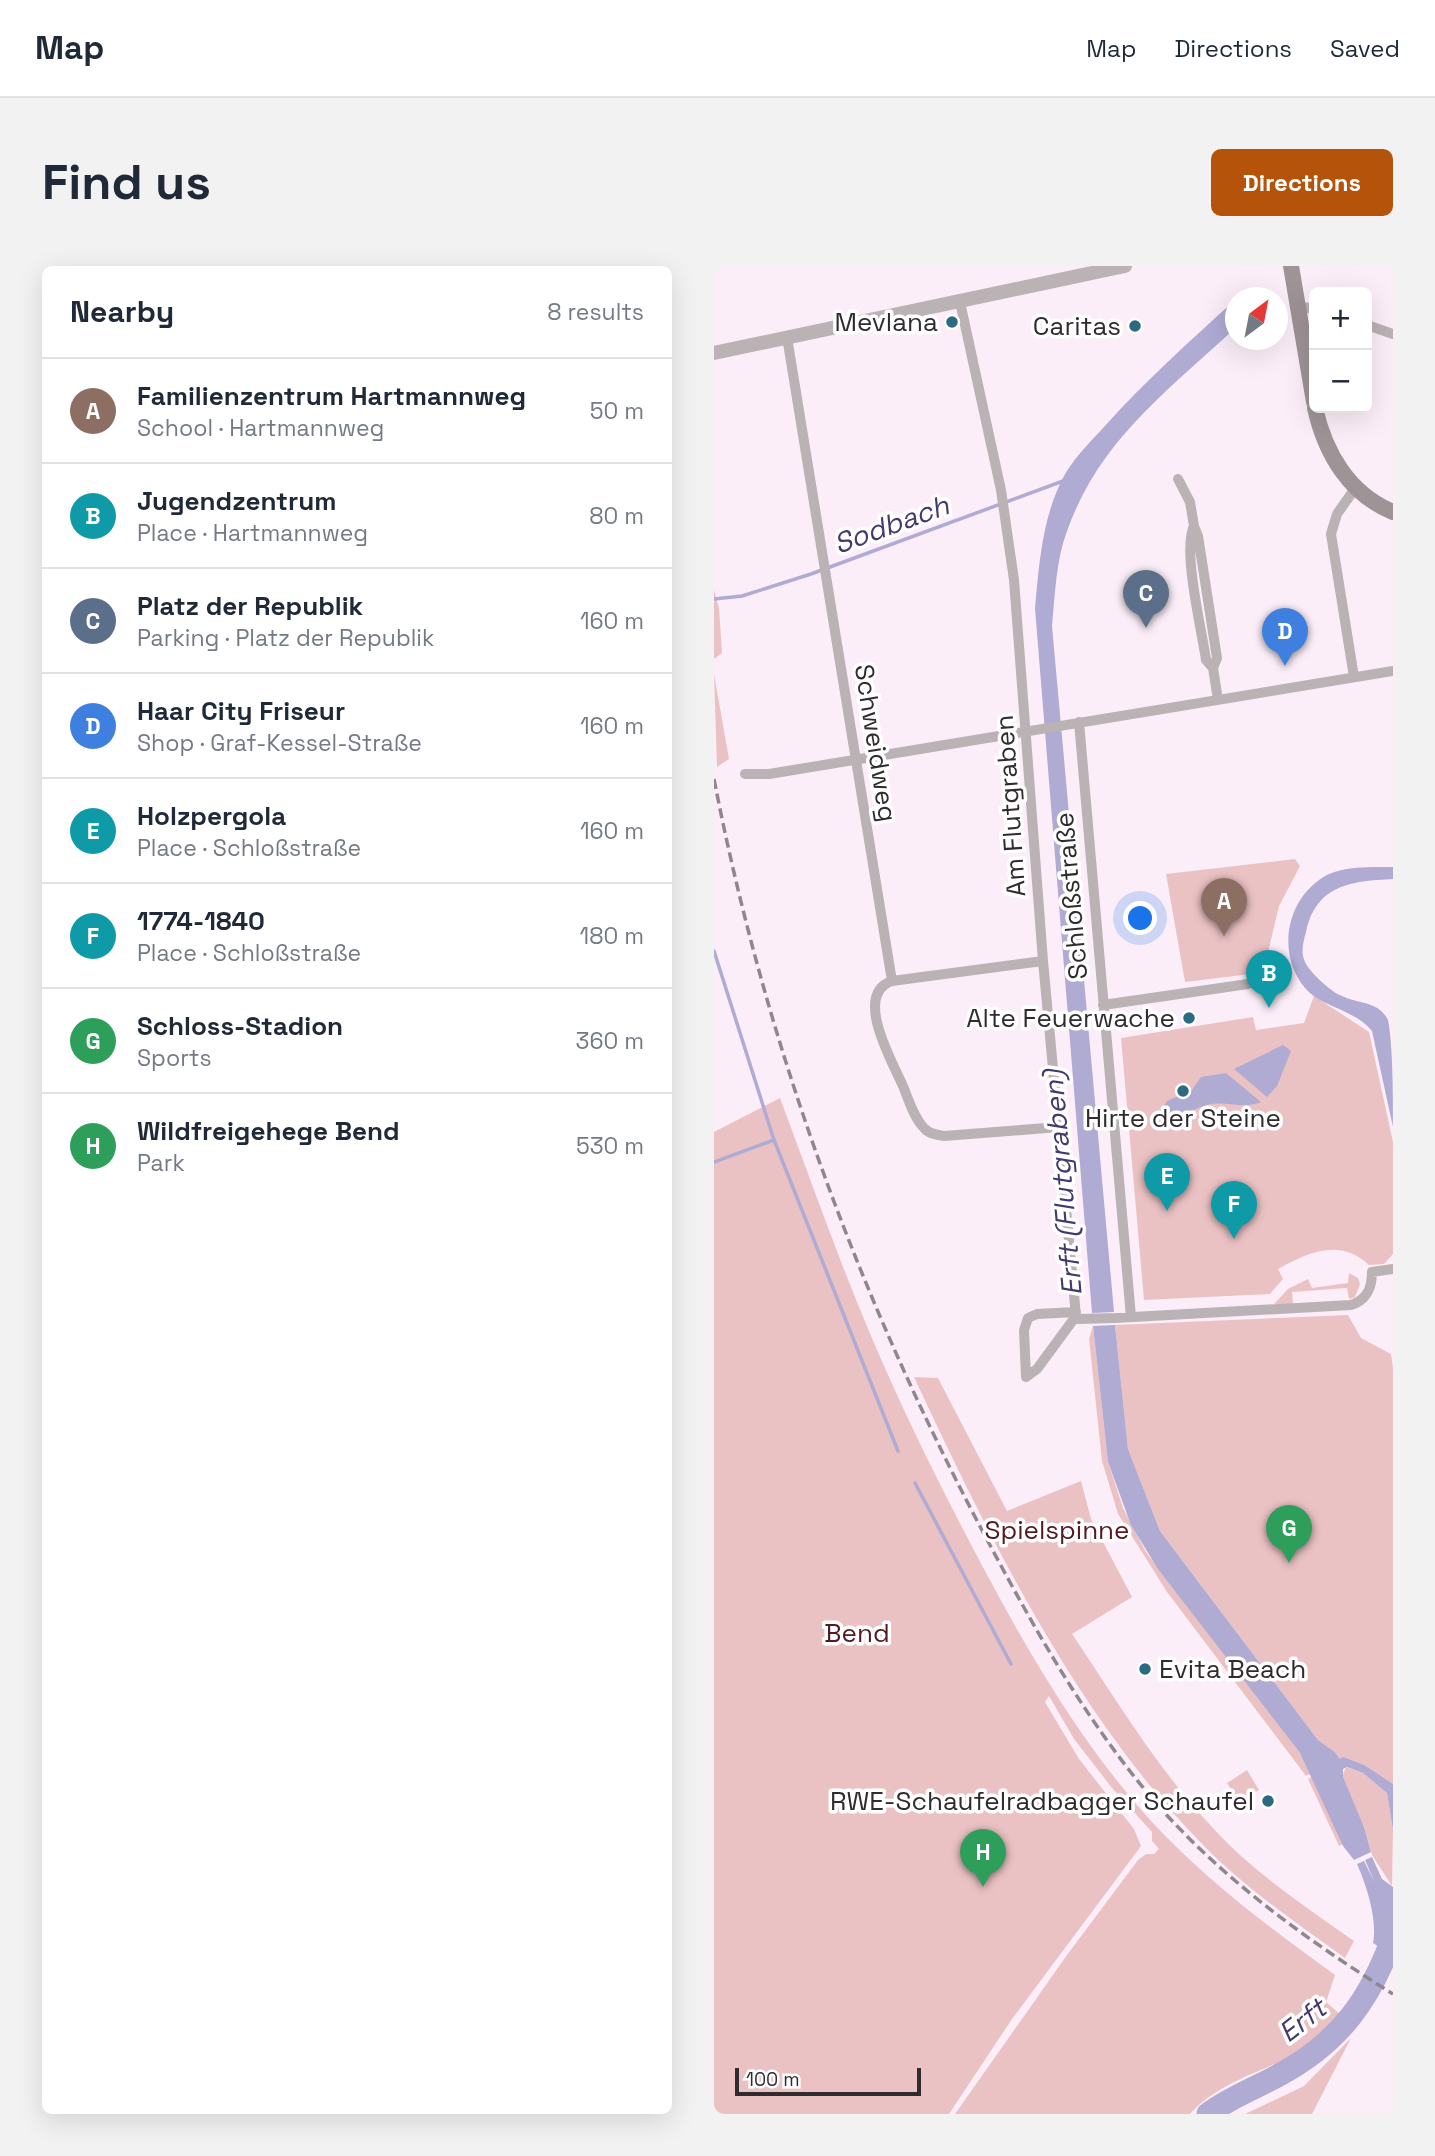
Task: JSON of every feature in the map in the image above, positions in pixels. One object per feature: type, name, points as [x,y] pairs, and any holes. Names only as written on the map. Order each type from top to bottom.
[{"type":"main road","points":[[1291,266],[1296,288],[1306,307],[1310,350]]},
{"type":"main road","points":[[1317,413],[1332,455],[1356,488],[1393,512]]},
{"type":"street","points":[[714,353],[1125,266]]},
{"type":"street","name":"Am Flutgraben","points":[[960,302],[1006,519],[1028,731],[1043,961],[1076,1314]]},
{"type":"street","points":[[1372,327],[1393,334]]},
{"type":"street","name":"Schweidweg","points":[[788,337],[892,981]]},
{"type":"street","points":[[1178,479],[1190,502],[1198,536],[1217,658],[1213,668],[1218,700]]},
{"type":"street","points":[[1354,677],[1331,534],[1337,514],[1356,488]]},
{"type":"street","points":[[745,774],[769,774],[1393,671]]},
{"type":"street","name":"Schloßstraße","points":[[1079,722],[1131,1317]]},
{"type":"street","points":[[1043,961],[892,981],[881,987],[876,999],[878,1026],[924,1129],[934,1134],[1059,1127]]},
{"type":"street","points":[[1102,1005],[1248,984]]},
{"type":"street","points":[[1076,1314],[1078,1319],[1092,1319],[1356,1304],[1367,1294],[1372,1272],[1393,1269]]},
{"type":"street","points":[[1037,1314],[1076,1314],[1037,1368],[1026,1377],[1024,1330],[1028,1318],[1037,1314]]},
{"type":"green space","points":[[714,590],[719,608],[722,653],[714,659]]},
{"type":"green space","points":[[714,674],[729,759],[717,767]]},
{"type":"green space","points":[[1295,859],[1300,866],[1279,906],[1265,965],[1259,973],[1185,982],[1166,874]]},
{"type":"green space","points":[[1314,996],[1369,1032],[1393,1142],[1393,1254],[1384,1264],[1369,1265],[1347,1252],[1324,1250],[1313,1253],[1278,1269],[1283,1279],[1270,1294],[1144,1300],[1121,1038],[1253,1017],[1256,1030],[1304,1023]]},
{"type":"green space","name":"Bend","points":[[780,1098],[847,1277],[897,1396],[985,1571],[1021,1637],[1061,1701],[1104,1764],[1173,1844],[1240,1903],[1335,1975],[1326,2002],[1342,2016],[1322,2038],[1299,2053],[1217,2091],[1190,2114],[955,2114],[1138,1860],[1146,1854],[1154,1854],[1159,1849],[1152,1841],[1152,1832],[1112,1788],[1074,1739],[1049,1696],[1045,1702],[1079,1759],[1134,1829],[1141,1846],[1012,2019],[949,2114],[714,2114],[714,1132]]},
{"type":"green space","points":[[1349,1273],[1358,1278],[1360,1284],[1355,1297],[1349,1299],[1347,1288],[1292,1292],[1293,1304],[1274,1304],[1288,1289],[1308,1279],[1312,1288],[1348,1283]]},
{"type":"green space","points":[[1348,1315],[1361,1338],[1391,1354],[1393,1368],[1393,1784],[1340,1759],[1318,1740],[1160,1531],[1128,1449],[1115,1325]]},
{"type":"green space","points":[[1093,1326],[1108,1462],[1123,1508],[1146,1552],[1300,1753],[1312,1773],[1306,1776],[1167,1592],[1118,1514],[1102,1461],[1089,1339]]},
{"type":"green space","name":"Spielspinne","points":[[914,1377],[938,1378],[1007,1511],[1081,1481],[1091,1519],[1132,1597],[1072,1634],[1138,1734],[1193,1806],[1229,1844],[1263,1874],[1354,1941],[1345,1958],[1274,1906],[1207,1849],[1161,1799],[1118,1744],[1078,1686],[1006,1564]]},
{"type":"green space","points":[[1346,1767],[1363,1773],[1387,1793],[1393,1830],[1392,1886],[1372,1855],[1364,1827],[1342,1777]]},
{"type":"green space","points":[[1247,1770],[1259,1790],[1239,1802],[1227,1783]]},
{"type":"green space","points":[[1313,1776],[1343,1844],[1339,1846],[1308,1779]]},
{"type":"green space","points":[[1351,2038],[1312,2114],[1245,2114],[1304,2086]]},
{"type":"shaded area","points":[[1225,309],[1225,337],[1138,419],[1098,469],[1081,498],[1063,542],[1052,626],[1114,1312],[1092,1313],[1035,608],[1045,528],[1065,475],[1092,440],[1168,362]]},
{"type":"shaded area","points":[[1393,867],[1393,879],[1350,884],[1327,895],[1311,916],[1303,952],[1309,968],[1327,987],[1348,999],[1374,1006],[1388,1020],[1392,1057],[1393,1127],[1372,1031],[1356,1018],[1320,1000],[1305,988],[1290,958],[1288,942],[1295,910],[1315,883],[1329,874],[1344,870]]},
{"type":"shaded area","points":[[1283,1045],[1291,1051],[1277,1086],[1267,1097],[1234,1069]]},
{"type":"shaded area","points":[[1226,1073],[1261,1102],[1248,1105],[1214,1104],[1172,1116],[1160,1111],[1167,1101],[1192,1090],[1201,1077]]},
{"type":"shaded area","points":[[1115,1325],[1128,1449],[1160,1531],[1318,1740],[1340,1759],[1343,1757],[1364,1765],[1393,1784],[1393,1830],[1387,1793],[1363,1773],[1347,1767],[1343,1769],[1343,1777],[1364,1827],[1371,1852],[1354,1860],[1343,1846],[1300,1753],[1158,1569],[1131,1525],[1108,1462],[1093,1326]]},
{"type":"shaded area","points":[[1372,1857],[1382,1879],[1393,1887],[1393,1955],[1373,1943],[1373,1913],[1357,1864],[1364,1861],[1375,1883],[1365,1860]]},
{"type":"pier","points":[[1276,266],[1309,266],[1310,274],[1288,291],[1288,287],[1281,287]]},
{"type":"pier","points":[[1254,278],[1281,287],[1244,287]]},
{"type":"waterway","name":"Sodbach","points":[[714,599],[742,596],[811,574],[1063,481]]},
{"type":"waterway","points":[[714,951],[774,1140],[898,1451]]},
{"type":"waterway","points":[[714,1162],[774,1140]]},
{"type":"waterway","points":[[915,1483],[1011,1664]]},
{"type":"waterway","name":"Erft","points":[[1208,2114],[1300,2062],[1336,2034],[1363,1999],[1393,1936]]},
{"type":"railway","points":[[714,779],[761,978],[790,1076],[824,1174],[860,1269],[944,1456],[1029,1616],[1069,1684],[1113,1749],[1188,1838],[1272,1910],[1331,1954],[1393,1994]]},
{"type":"place","name":"Mevlana","points":[[952,322]]},
{"type":"place","name":"Caritas","points":[[1135,326]]},
{"type":"place","name":"Platz der Republik","points":[[1146,628]]},
{"type":"place","name":"Haar City Friseur","points":[[1285,666]]},
{"type":"place","name":"Familienzentrum Hartmannweg","points":[[1224,936]]},
{"type":"place","name":"Jugendzentrum","points":[[1269,1008]]},
{"type":"place","name":"Alte Feuerwache","points":[[1189,1018]]},
{"type":"place","name":"Hirte der Steine","points":[[1183,1091]]},
{"type":"place","name":"Holzpergola","points":[[1167,1211]]},
{"type":"place","name":"1774-1840","points":[[1234,1239]]},
{"type":"place","name":"Schloss-Stadion","points":[[1289,1563]]},
{"type":"place","name":"Evita Beach","points":[[1145,1669]]},
{"type":"place","name":"RWE-Schaufelradbagger Schaufel","points":[[1268,1801]]},
{"type":"place","name":"Wildfreigehege Bend","points":[[983,1887]]},
{"type":"water label","name":"Erft (Flutgraben)","points":[[1062,1183]]}]
